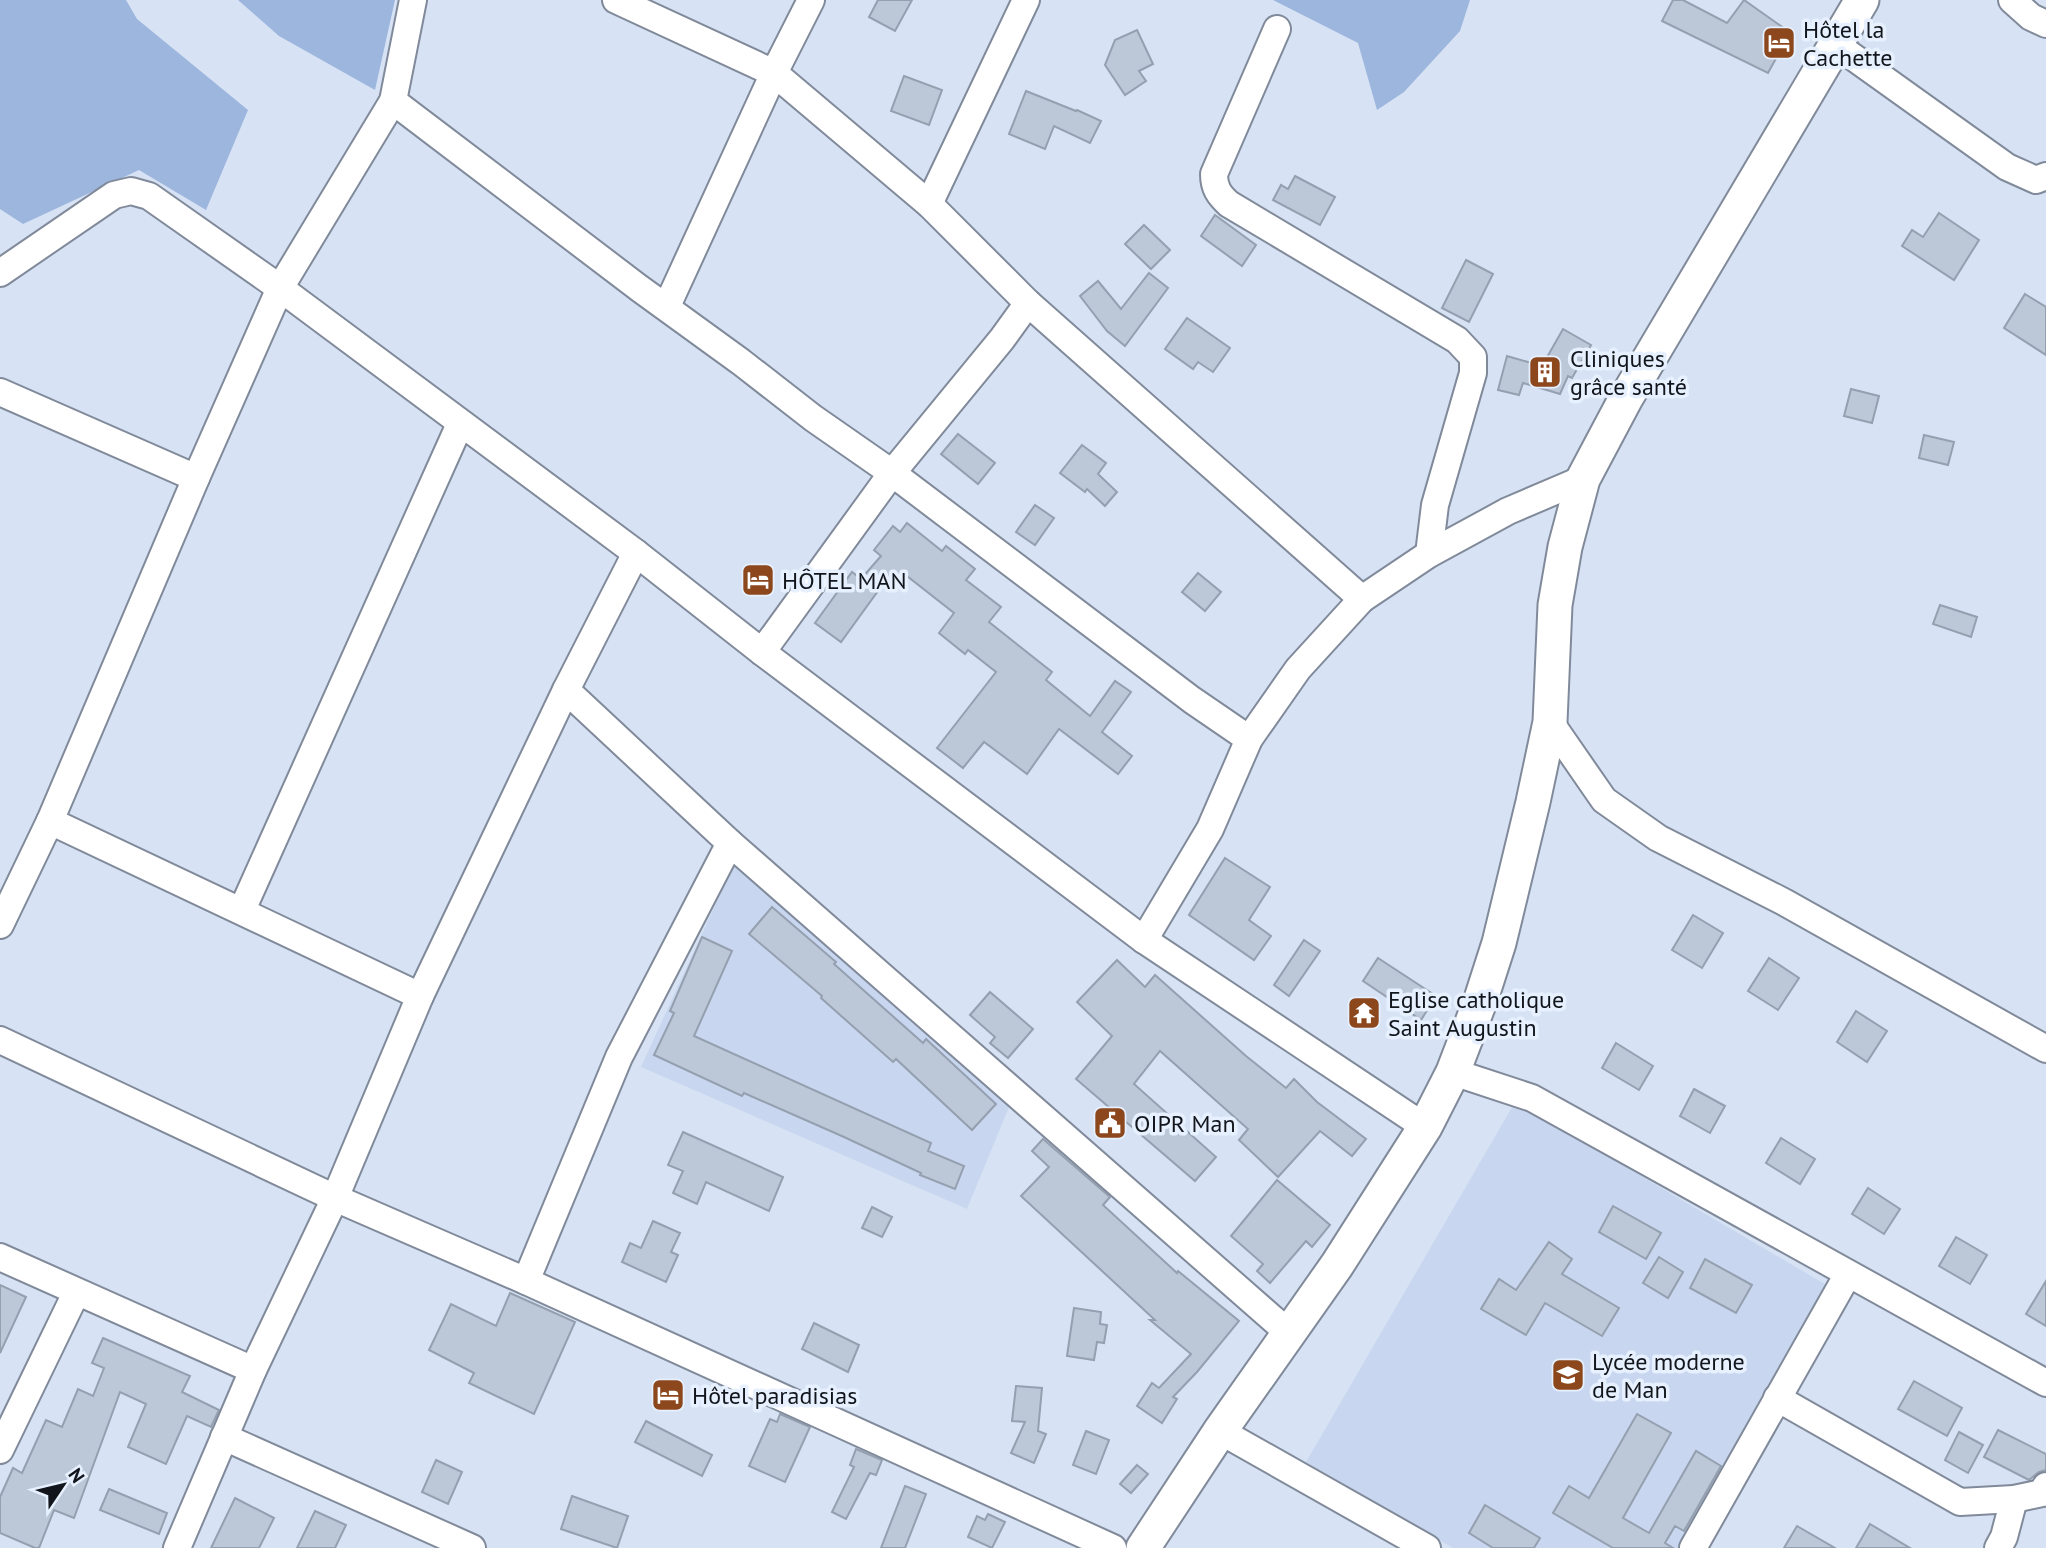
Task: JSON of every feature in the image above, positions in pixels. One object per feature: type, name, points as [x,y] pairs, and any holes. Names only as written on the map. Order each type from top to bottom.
[{"type":"main road","points":[[1143,1548],[1220,1431],[1337,1265],[1424,1127],[1453,1072],[1499,943],[1533,802],[1550,722],[1555,605],[1565,547],[1583,479],[1626,397],[1862,0]]},
{"type":"street","points":[[0,925],[50,821],[280,288],[393,101],[414,0]]},
{"type":"street","points":[[615,0],[774,73],[929,204],[1028,303],[1362,599]]},
{"type":"street","points":[[667,306],[774,73],[811,0]]},
{"type":"street","points":[[929,204],[1026,0]]},
{"type":"street","points":[[2012,0],[2031,17],[2046,24]]},
{"type":"street","points":[[1277,29],[1214,174],[1214,183],[1218,194],[1229,204],[1457,340],[1473,357],[1473,373],[1435,505],[1429,554]]},
{"type":"street","points":[[1835,44],[2007,167],[2036,180],[2046,176]]},
{"type":"street","points":[[393,101],[813,418],[892,473],[1192,700],[1249,739]]},
{"type":"street","points":[[0,273],[114,195],[131,191],[149,197],[280,288],[636,553],[762,652],[1144,940],[1424,1127]]},
{"type":"street","points":[[0,253],[27,255]]},
{"type":"street","points":[[762,652],[892,473],[1002,340],[1028,303]]},
{"type":"street","points":[[0,391],[196,478]]},
{"type":"street","points":[[242,910],[460,424]]},
{"type":"street","points":[[1144,940],[1210,829],[1249,739],[1298,669],[1362,599],[1429,554],[1508,511],[1583,479]]},
{"type":"street","points":[[177,1548],[253,1370],[335,1198],[420,996],[566,690],[636,553]]},
{"type":"street","points":[[566,690],[730,844],[1290,1334]]},
{"type":"street","points":[[1550,722],[1604,800],[1658,838],[1784,902],[2046,1049]]},
{"type":"street","points":[[50,821],[420,996]]},
{"type":"street","points":[[526,1281],[619,1057],[730,844]]},
{"type":"street","points":[[0,1040],[335,1198],[526,1281],[1113,1548]]},
{"type":"street","points":[[1453,1072],[1532,1098],[2046,1383]]},
{"type":"street","points":[[0,1257],[253,1370]]},
{"type":"street","points":[[1693,1548],[1848,1274]]},
{"type":"street","points":[[0,1450],[76,1293]]},
{"type":"street","points":[[1777,1398],[1960,1502],[2014,1499],[2042,1493],[2046,1486]]},
{"type":"street","points":[[1220,1431],[1427,1548]]},
{"type":"street","points":[[224,1437],[472,1548]]},
{"type":"street","points":[[1998,1548],[2004,1537],[2014,1499]]},
{"type":"shaded area","points":[[0,0],[126,0],[137,19],[248,110],[206,210],[139,170],[23,224],[0,209]]},
{"type":"shaded area","points":[[238,0],[395,0],[375,90],[279,36]]},
{"type":"shaded area","points":[[1273,0],[1470,0],[1460,31],[1404,92],[1377,110],[1358,43]]},
{"type":"shaded area","points":[[737,857],[1012,1100],[967,1209],[641,1067]]},
{"type":"shaded area","name":"Lycée moderne de Man","points":[[1515,1102],[1830,1287],[1679,1548],[1453,1548],[1306,1462]]},
{"type":"building","points":[[878,0],[912,0],[895,31],[869,17]]},
{"type":"building","points":[[1673,0],[1683,0],[1727,23],[1744,0],[1788,31],[1775,51],[1779,53],[1768,73],[1662,21]]},
{"type":"building","points":[[1137,30],[1153,64],[1139,71],[1146,81],[1125,95],[1105,65],[1115,40]]},
{"type":"building","points":[[904,76],[942,90],[929,125],[891,111]]},
{"type":"building","points":[[1026,91],[1101,121],[1090,143],[1054,126],[1045,149],[1009,134]]},
{"type":"building","points":[[1295,176],[1335,197],[1320,225],[1273,200],[1281,185],[1288,189]]},
{"type":"building","points":[[1939,213],[1979,240],[1954,280],[1902,246],[1912,230],[1923,237]]},
{"type":"building","points":[[1215,215],[1256,245],[1242,266],[1201,236]]},
{"type":"building","points":[[1144,225],[1170,250],[1151,269],[1125,244]]},
{"type":"building","points":[[1466,260],[1493,274],[1469,322],[1442,308]]},
{"type":"building","points":[[1149,273],[1168,288],[1125,346],[1107,331],[1080,296],[1098,281],[1121,309]]},
{"type":"building","points":[[2025,294],[2046,307],[2046,355],[2004,328]]},
{"type":"building","points":[[1187,318],[1230,348],[1213,372],[1198,362],[1193,369],[1165,349]]},
{"type":"building","points":[[1563,329],[1591,345],[1572,378],[1568,376],[1560,394],[1523,383],[1519,395],[1498,390],[1507,356],[1542,366]]},
{"type":"building","points":[[1851,389],[1879,396],[1872,423],[1844,416]]},
{"type":"building","points":[[958,434],[995,463],[978,484],[941,454]]},
{"type":"building","points":[[1924,435],[1954,442],[1948,465],[1919,458]]},
{"type":"building","points":[[1082,445],[1106,463],[1098,474],[1117,492],[1105,506],[1087,489],[1085,492],[1060,473]]},
{"type":"building","points":[[1035,505],[1054,518],[1035,545],[1016,532]]},
{"type":"building","points":[[907,523],[942,551],[946,546],[975,569],[966,580],[1001,607],[989,622],[1052,672],[1046,680],[1090,716],[1115,681],[1131,692],[1102,732],[1132,756],[1118,774],[1059,729],[1027,774],[984,742],[963,768],[937,748],[996,672],[968,650],[965,654],[939,633],[954,613],[903,573],[893,586],[886,580],[841,642],[815,623],[852,572],[861,579],[881,556],[874,550],[893,526],[900,532]]},
{"type":"building","points":[[1198,573],[1221,592],[1205,611],[1182,592]]},
{"type":"building","points":[[1940,605],[1977,617],[1971,637],[1933,624]]},
{"type":"building","points":[[1225,858],[1270,887],[1249,920],[1271,936],[1254,960],[1189,915]]},
{"type":"building","points":[[772,907],[923,1043],[926,1039],[996,1104],[972,1130],[896,1059],[893,1062],[821,998],[822,996],[749,934]]},
{"type":"building","points":[[1693,915],[1723,933],[1702,968],[1672,950]]},
{"type":"building","points":[[702,937],[732,951],[694,1036],[931,1143],[928,1151],[964,1166],[955,1189],[920,1175],[921,1173],[844,1137],[744,1093],[742,1096],[654,1055],[674,1013],[670,1011]]},
{"type":"building","points":[[1304,940],[1320,951],[1289,996],[1274,985]]},
{"type":"building","points":[[1378,958],[1436,996],[1421,1020],[1363,981]]},
{"type":"building","points":[[1769,958],[1799,978],[1778,1010],[1748,991]]},
{"type":"building","points":[[1117,960],[1145,987],[1155,975],[1286,1088],[1294,1079],[1317,1102],[1366,1139],[1352,1156],[1320,1131],[1278,1177],[1239,1140],[1248,1129],[1160,1051],[1134,1084],[1216,1157],[1195,1181],[1076,1079],[1112,1036],[1077,1002]]},
{"type":"building","points":[[990,992],[1033,1029],[1008,1058],[990,1043],[995,1037],[970,1015]]},
{"type":"building","points":[[1856,1011],[1887,1031],[1867,1062],[1837,1042]]},
{"type":"building","points":[[1616,1043],[1653,1066],[1639,1090],[1602,1068]]},
{"type":"building","points":[[1694,1089],[1725,1106],[1710,1133],[1680,1116]]},
{"type":"building","points":[[683,1132],[783,1177],[769,1211],[706,1182],[697,1204],[673,1193],[683,1171],[668,1165]]},
{"type":"building","points":[[1781,1138],[1815,1159],[1800,1184],[1766,1163]]},
{"type":"building","points":[[1043,1139],[1110,1197],[1103,1205],[1177,1273],[1178,1271],[1239,1321],[1173,1397],[1177,1399],[1162,1423],[1137,1406],[1152,1383],[1159,1388],[1191,1354],[1150,1320],[1155,1320],[1021,1196],[1049,1167],[1032,1151]]},
{"type":"building","points":[[1277,1180],[1330,1225],[1312,1247],[1306,1241],[1270,1283],[1257,1271],[1263,1264],[1231,1236]]},
{"type":"building","points":[[1868,1188],[1900,1209],[1884,1234],[1852,1214]]},
{"type":"building","points":[[1613,1206],[1661,1233],[1646,1259],[1599,1232]]},
{"type":"building","points":[[872,1207],[892,1217],[882,1237],[862,1228]]},
{"type":"building","points":[[653,1221],[680,1233],[671,1252],[678,1255],[666,1282],[622,1262],[630,1243],[641,1248]]},
{"type":"building","points":[[1956,1237],[1987,1255],[1970,1284],[1939,1266]]},
{"type":"building","points":[[1549,1242],[1572,1259],[1562,1274],[1619,1308],[1602,1336],[1545,1303],[1526,1335],[1481,1309],[1499,1279],[1516,1290]]},
{"type":"building","points":[[1659,1257],[1683,1272],[1668,1298],[1643,1283]]},
{"type":"building","points":[[1705,1259],[1752,1285],[1736,1313],[1690,1288]]},
{"type":"building","points":[[2046,1281],[2046,1326],[2026,1314]]},
{"type":"building","points":[[0,1285],[26,1297],[0,1353]]},
{"type":"building","points":[[510,1293],[575,1322],[534,1414],[469,1383],[474,1373],[429,1350],[451,1304],[496,1326]]},
{"type":"building","points":[[1074,1308],[1101,1312],[1100,1324],[1107,1325],[1104,1343],[1097,1342],[1094,1360],[1067,1356]]},
{"type":"building","points":[[814,1323],[859,1345],[848,1372],[802,1349]]},
{"type":"building","points":[[103,1338],[190,1376],[182,1392],[219,1410],[211,1427],[187,1416],[166,1464],[128,1447],[146,1404],[120,1392],[74,1518],[54,1510],[39,1548],[35,1548],[0,1533],[0,1497],[13,1468],[22,1473],[46,1420],[62,1427],[78,1389],[93,1396],[104,1368],[92,1363]]},
{"type":"building","points":[[1914,1381],[1962,1408],[1947,1436],[1898,1409]]},
{"type":"building","points":[[1016,1386],[1042,1388],[1038,1431],[1046,1434],[1034,1463],[1011,1453],[1025,1422],[1012,1421]]},
{"type":"building","points":[[780,1414],[810,1427],[785,1482],[749,1466],[770,1419],[777,1422]]},
{"type":"building","points":[[1637,1414],[1671,1433],[1623,1518],[1649,1533],[1696,1451],[1721,1466],[1684,1531],[1675,1526],[1665,1543],[1673,1548],[1613,1548],[1553,1513],[1569,1486],[1589,1498]]},
{"type":"building","points":[[646,1421],[712,1455],[702,1476],[635,1442]]},
{"type":"building","points":[[1998,1430],[2046,1454],[2046,1470],[2029,1480],[1984,1457]]},
{"type":"building","points":[[1086,1431],[1109,1440],[1096,1474],[1073,1465]]},
{"type":"building","points":[[1959,1432],[1983,1445],[1968,1473],[1945,1460]]},
{"type":"building","points":[[856,1449],[882,1460],[876,1475],[870,1473],[846,1519],[832,1512],[854,1467],[850,1465]]},
{"type":"building","points":[[436,1460],[462,1472],[448,1504],[422,1492]]},
{"type":"building","points":[[1137,1465],[1148,1474],[1131,1493],[1120,1484]]},
{"type":"building","points":[[905,1486],[926,1494],[905,1548],[881,1548]]},
{"type":"building","points":[[109,1489],[167,1513],[159,1534],[100,1510]]},
{"type":"building","points":[[572,1496],[628,1516],[617,1548],[561,1529]]},
{"type":"building","points":[[235,1498],[274,1518],[259,1548],[211,1548]]},
{"type":"building","points":[[1485,1505],[1540,1538],[1534,1548],[1493,1548],[1469,1533]]},
{"type":"building","points":[[315,1511],[346,1525],[335,1548],[297,1548]]},
{"type":"building","points":[[988,1514],[1005,1522],[992,1548],[968,1537],[977,1516],[985,1520]]},
{"type":"building","points":[[1870,1524],[1910,1548],[1856,1548]]},
{"type":"building","points":[[1797,1526],[1835,1548],[1784,1548]]},
{"type":"place","name":"Hôtel la Cachette","points":[[1779,43]]},
{"type":"place","name":"Cliniques grâce santé","points":[[1545,372]]},
{"type":"place","name":"HÔTEL MAN","points":[[758,580]]},
{"type":"place","name":"Eglise catholique Saint Augustin","points":[[1364,1013]]},
{"type":"place","name":"OIPR Man","points":[[1110,1123]]},
{"type":"place","name":"Lycée moderne de Man","points":[[1568,1375]]},
{"type":"place","name":"Hôtel paradisias","points":[[668,1395]]}]
